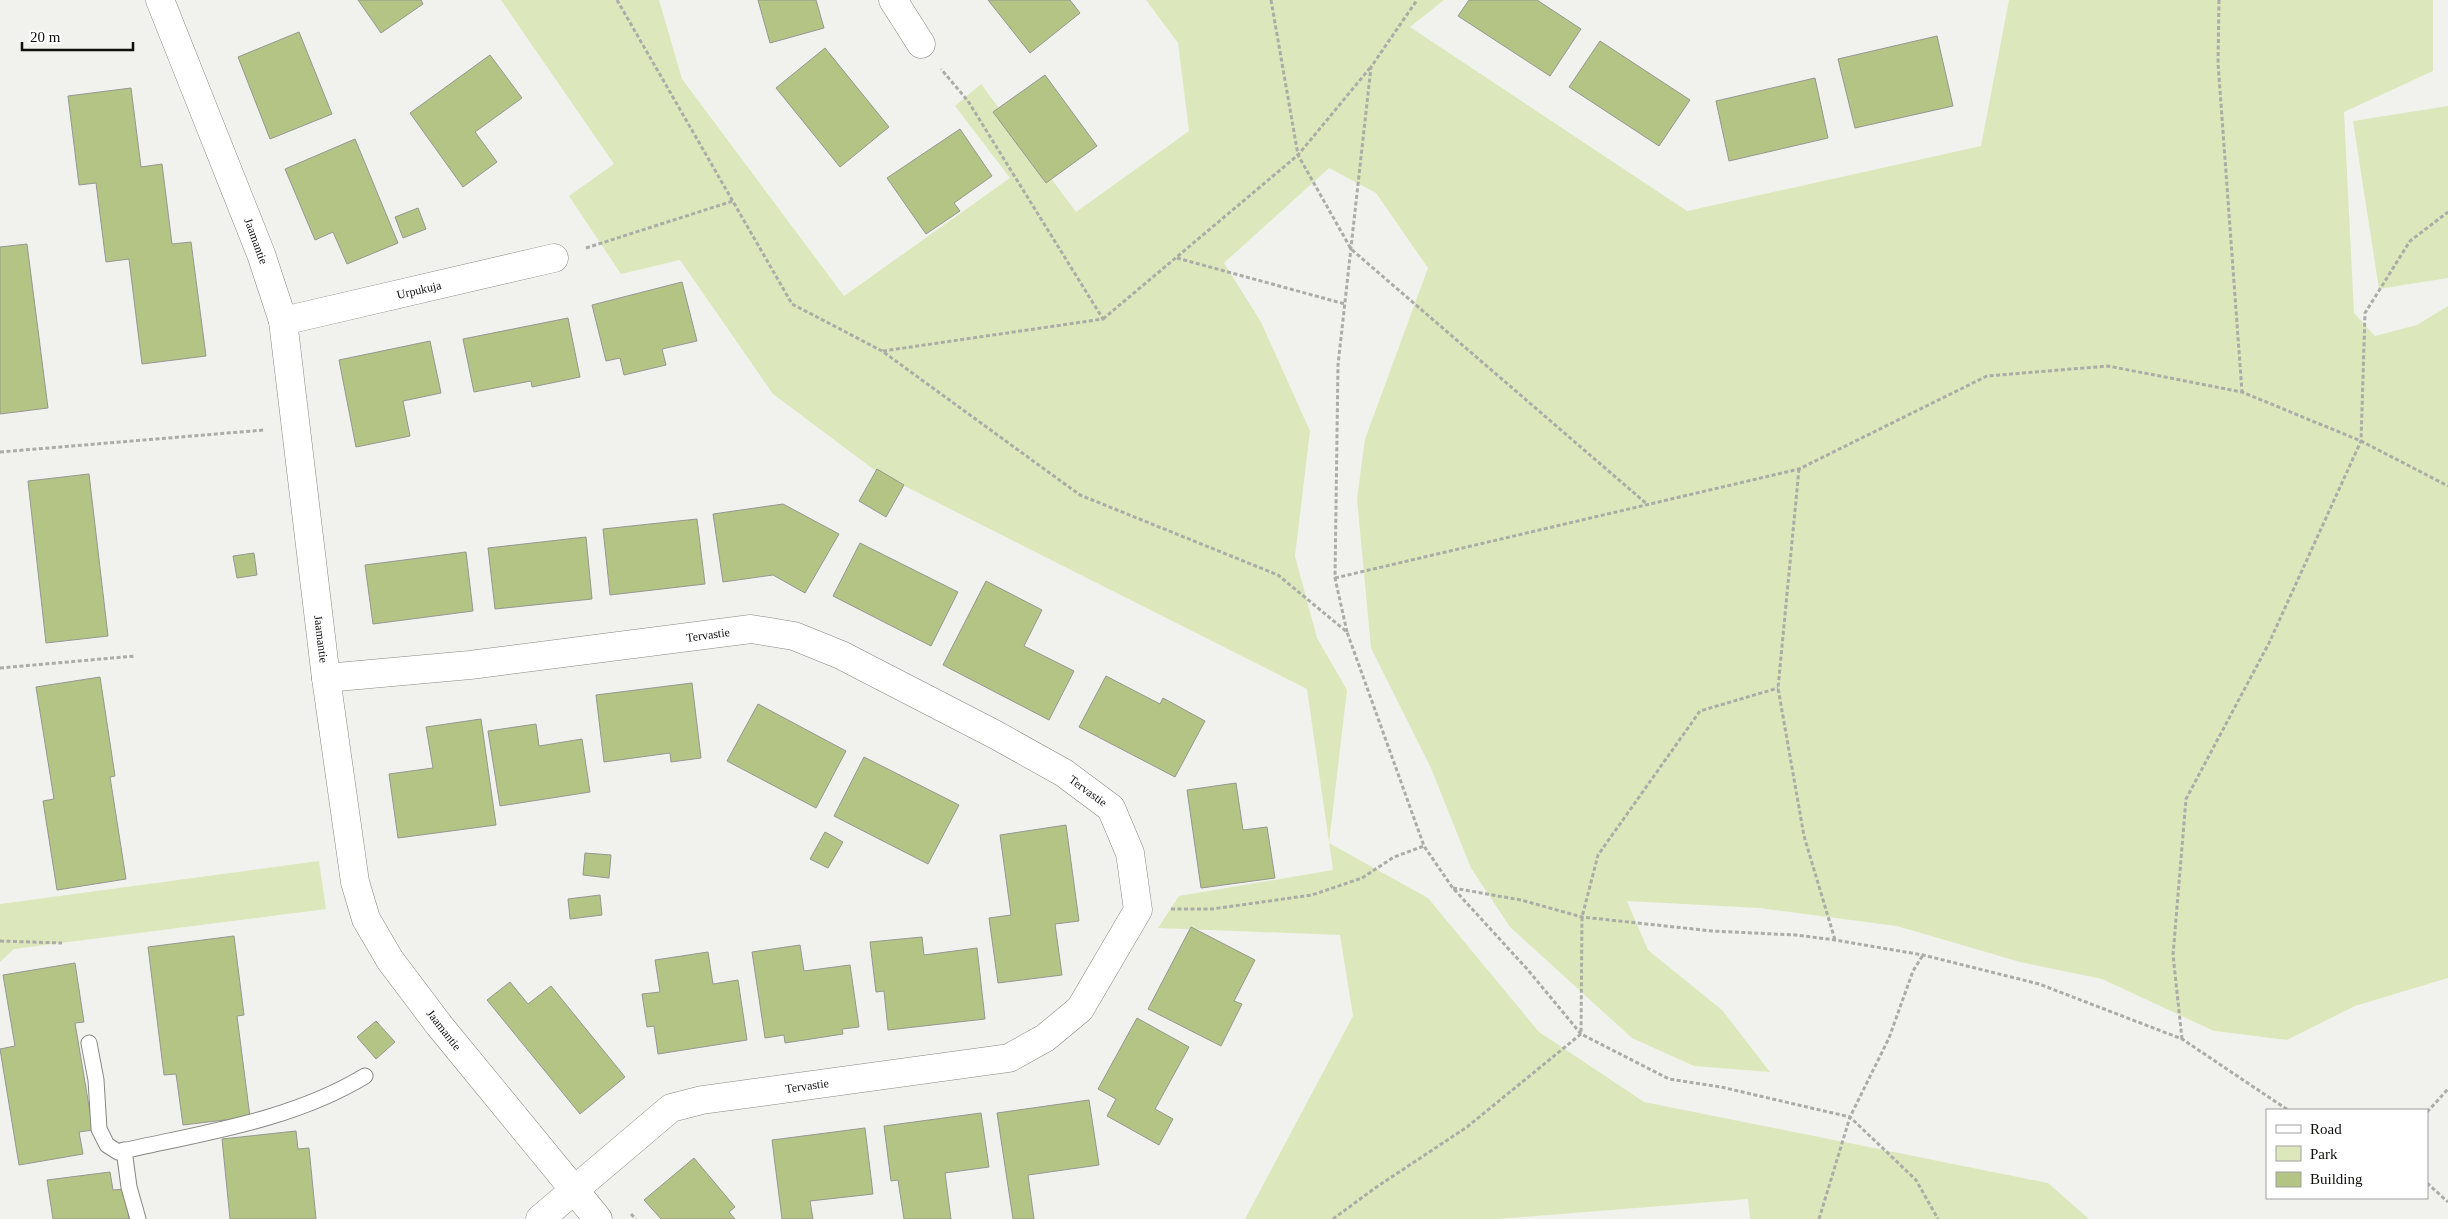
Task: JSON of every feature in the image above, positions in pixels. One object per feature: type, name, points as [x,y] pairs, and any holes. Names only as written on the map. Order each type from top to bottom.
[{"type":"street","points":[[892,0],[921,44]]},
{"type":"street","name":"Jaamantie","points":[[167,2],[261,254],[283,322],[297,427],[298,460],[326,678],[355,882],[366,919],[390,960],[439,1025],[598,1219]]},
{"type":"street","name":"Urpukuja","points":[[283,322],[554,258]]},
{"type":"street","name":"Tervastie","points":[[326,678],[470,665],[751,629],[794,636],[841,655],[996,735],[1064,773],[1111,808],[1130,853],[1138,910],[1080,1009],[1045,1038],[1009,1058],[702,1100],[672,1108],[576,1191],[540,1219]]},
{"type":"lane","points":[[89,1043],[96,1080],[99,1129],[108,1146],[118,1152],[288,1112],[341,1091],[365,1076]]},
{"type":"lane","points":[[124,1150],[129,1186],[138,1219]]},
{"type":"path","points":[[617,0],[792,304],[882,351],[1080,495],[1278,575],[1347,632]]},
{"type":"path","points":[[1271,0],[1298,155],[1351,249],[1648,505]]},
{"type":"path","points":[[882,351],[1103,319],[1298,155],[1370,67],[1417,0]]},
{"type":"path","points":[[2219,0],[2218,63],[2242,392]]},
{"type":"path","points":[[921,44],[968,102],[1103,319]]},
{"type":"path","points":[[1370,67],[1338,365],[1335,578],[1347,632],[1424,846],[1452,887],[1523,964],[1581,1034],[1669,1079],[1721,1087],[1850,1117],[1916,1180],[1938,1219]]},
{"type":"path","points":[[554,258],[733,201]]},
{"type":"path","points":[[2182,1039],[2173,955],[2186,799],[2269,643],[2360,441],[2365,313],[2410,241],[2448,212]]},
{"type":"path","points":[[1176,257],[1345,304]]},
{"type":"path","points":[[1335,578],[1799,469],[1987,376],[2108,366],[2242,392],[2360,441],[2448,486]]},
{"type":"path","points":[[0,452],[297,427]]},
{"type":"path","points":[[1799,469],[1778,688],[1804,836],[1835,940]]},
{"type":"path","points":[[0,668],[135,656]]},
{"type":"path","points":[[1581,1034],[1582,917],[1598,855],[1700,711],[1778,688]]},
{"type":"path","points":[[1138,910],[1212,908],[1312,895],[1362,878],[1394,857],[1424,846]]},
{"type":"path","points":[[1452,887],[1521,900],[1582,917],[1712,931],[1796,935],[1835,940],[1923,955],[2039,984],[2182,1039],[2287,1109]]},
{"type":"path","points":[[0,941],[62,943]]},
{"type":"path","points":[[1819,1219],[1850,1117],[1889,1038],[1913,971],[1923,955]]},
{"type":"path","points":[[1333,1219],[1375,1188],[1467,1127],[1581,1034]]},
{"type":"path","points":[[2428,1111],[2448,1089]]},
{"type":"path","points":[[598,1171],[636,1219]]},
{"type":"path","points":[[2428,1184],[2448,1202]]},
{"type":"green space","points":[[501,0],[659,0],[682,79],[844,296],[1010,178],[955,106],[981,84],[1076,212],[1189,131],[1178,43],[1146,0],[1444,0],[1410,27],[1687,211],[1981,146],[2009,0],[2433,0],[2433,71],[2344,112],[2354,313],[2375,336],[2417,325],[2448,306],[2448,978],[2355,1006],[2287,1040],[2214,1031],[2102,979],[2020,962],[1897,926],[1759,908],[1627,901],[1648,950],[1722,1010],[1770,1072],[1694,1066],[1632,1038],[1510,927],[1471,868],[1431,768],[1371,648],[1357,499],[1365,439],[1428,268],[1376,193],[1329,168],[1224,263],[1261,322],[1310,431],[1295,556],[1317,638],[1347,690],[1329,843],[1307,689],[877,472],[773,394],[680,260],[621,274],[569,196],[614,164]]},
{"type":"green space","points":[[2448,106],[2448,278],[2379,289],[2353,121]]},
{"type":"green space","points":[[1329,843],[1428,898],[1539,1032],[1644,1102],[2048,1183],[2089,1219],[1750,1219],[1748,1199],[1498,1219],[1245,1219],[1353,1016],[1340,935],[1158,928],[1179,896],[1333,870]]},
{"type":"green space","points":[[319,861],[326,909],[14,949],[0,962],[0,904]]},
{"type":"building","points":[[358,0],[421,0],[423,4],[381,33]]},
{"type":"building","points":[[758,0],[816,0],[824,28],[770,43]]},
{"type":"building","points":[[988,0],[1070,0],[1080,13],[1030,53]]},
{"type":"building","points":[[1469,0],[1537,0],[1581,29],[1550,76],[1458,16]]},
{"type":"building","points":[[299,32],[332,114],[270,139],[238,57]]},
{"type":"building","points":[[1937,36],[1953,106],[1855,128],[1838,59]]},
{"type":"building","points":[[1600,41],[1690,100],[1659,146],[1569,87]]},
{"type":"building","points":[[825,48],[889,127],[840,167],[776,88]]},
{"type":"building","points":[[490,55],[522,98],[475,132],[497,162],[463,187],[410,113]]},
{"type":"building","points":[[1045,75],[1097,146],[1046,183],[993,112]]},
{"type":"building","points":[[1815,78],[1828,138],[1729,161],[1716,101]]},
{"type":"building","points":[[131,88],[141,167],[162,164],[172,244],[191,242],[206,356],[142,364],[129,259],[106,262],[96,183],[79,185],[68,96]]},
{"type":"building","points":[[960,129],[992,176],[954,203],[960,211],[926,234],[887,178]]},
{"type":"building","points":[[355,139],[398,243],[347,264],[333,232],[315,240],[285,169]]},
{"type":"building","points":[[418,208],[426,229],[403,238],[395,217]]},
{"type":"building","points":[[27,244],[48,408],[0,414],[0,247]]},
{"type":"building","points":[[682,282],[697,341],[662,349],[666,365],[624,375],[620,358],[606,361],[592,305]]},
{"type":"building","points":[[568,318],[580,377],[532,387],[531,381],[474,392],[463,339]]},
{"type":"building","points":[[430,341],[441,393],[403,401],[410,436],[356,447],[339,360]]},
{"type":"building","points":[[877,469],[904,485],[886,517],[859,501]]},
{"type":"building","points":[[89,474],[108,636],[46,643],[28,481]]},
{"type":"building","points":[[783,504],[839,534],[805,593],[773,575],[723,582],[713,514]]},
{"type":"building","points":[[697,519],[705,584],[610,595],[603,529]]},
{"type":"building","points":[[586,537],[592,599],[495,609],[488,548]]},
{"type":"building","points":[[860,543],[958,592],[931,646],[833,596]]},
{"type":"building","points":[[466,552],[473,611],[373,624],[365,565]]},
{"type":"building","points":[[254,553],[257,575],[237,578],[233,556]]},
{"type":"building","points":[[986,581],[1042,610],[1024,646],[1074,671],[1049,720],[943,665]]},
{"type":"building","points":[[1106,676],[1160,704],[1163,698],[1205,721],[1175,777],[1079,727]]},
{"type":"building","points":[[100,677],[115,776],[110,777],[126,879],[57,890],[43,801],[54,799],[36,687]]},
{"type":"building","points":[[692,683],[701,758],[671,762],[670,753],[604,762],[596,695]]},
{"type":"building","points":[[758,704],[846,751],[816,808],[727,761]]},
{"type":"building","points":[[481,719],[496,825],[398,838],[389,774],[433,768],[426,727]]},
{"type":"building","points":[[536,724],[539,746],[582,739],[590,792],[500,806],[488,731]]},
{"type":"building","points":[[864,757],[959,805],[928,864],[834,816]]},
{"type":"building","points":[[1236,783],[1243,830],[1267,827],[1275,878],[1201,888],[1187,790]]},
{"type":"building","points":[[1066,825],[1079,921],[1055,924],[1062,975],[998,983],[989,918],[1011,915],[1000,835]]},
{"type":"building","points":[[825,832],[843,842],[828,868],[810,859]]},
{"type":"building","points":[[585,853],[611,855],[609,878],[583,875]]},
{"type":"building","points":[[600,895],[602,915],[570,919],[568,899]]},
{"type":"building","points":[[1191,927],[1255,960],[1234,1001],[1242,1004],[1221,1046],[1148,1009]]},
{"type":"building","points":[[234,936],[244,1015],[237,1016],[250,1117],[183,1125],[176,1074],[164,1075],[148,947]]},
{"type":"building","points":[[922,937],[924,955],[977,948],[985,1019],[888,1030],[884,991],[876,992],[870,942]]},
{"type":"building","points":[[800,945],[804,971],[850,965],[859,1027],[842,1029],[843,1034],[785,1043],[784,1035],[765,1038],[752,952]]},
{"type":"building","points":[[708,952],[713,984],[738,980],[747,1040],[658,1054],[654,1026],[647,1027],[642,994],[660,992],[655,960]]},
{"type":"building","points":[[75,963],[84,1022],[75,1023],[93,1130],[79,1132],[83,1154],[19,1165],[0,1049],[15,1046],[3,975]]},
{"type":"building","points":[[510,982],[528,1004],[551,986],[625,1077],[580,1114],[487,1000]]},
{"type":"building","points":[[1137,1018],[1189,1047],[1155,1109],[1173,1119],[1159,1145],[1107,1116],[1116,1099],[1098,1089]]},
{"type":"building","points":[[376,1021],[395,1042],[376,1059],[357,1037]]},
{"type":"building","points":[[1089,1100],[1099,1165],[1028,1175],[1034,1219],[1013,1219],[997,1113]]},
{"type":"building","points":[[981,1113],[989,1167],[945,1173],[951,1219],[904,1219],[898,1180],[891,1181],[884,1126]]},
{"type":"building","points":[[865,1128],[873,1194],[810,1201],[813,1219],[782,1219],[772,1140]]},
{"type":"building","points":[[296,1131],[298,1149],[309,1148],[316,1219],[230,1219],[222,1139]]},
{"type":"building","points":[[694,1158],[735,1207],[729,1212],[735,1219],[661,1219],[644,1200]]},
{"type":"building","points":[[110,1172],[113,1190],[125,1189],[129,1219],[53,1219],[47,1180]]}]
